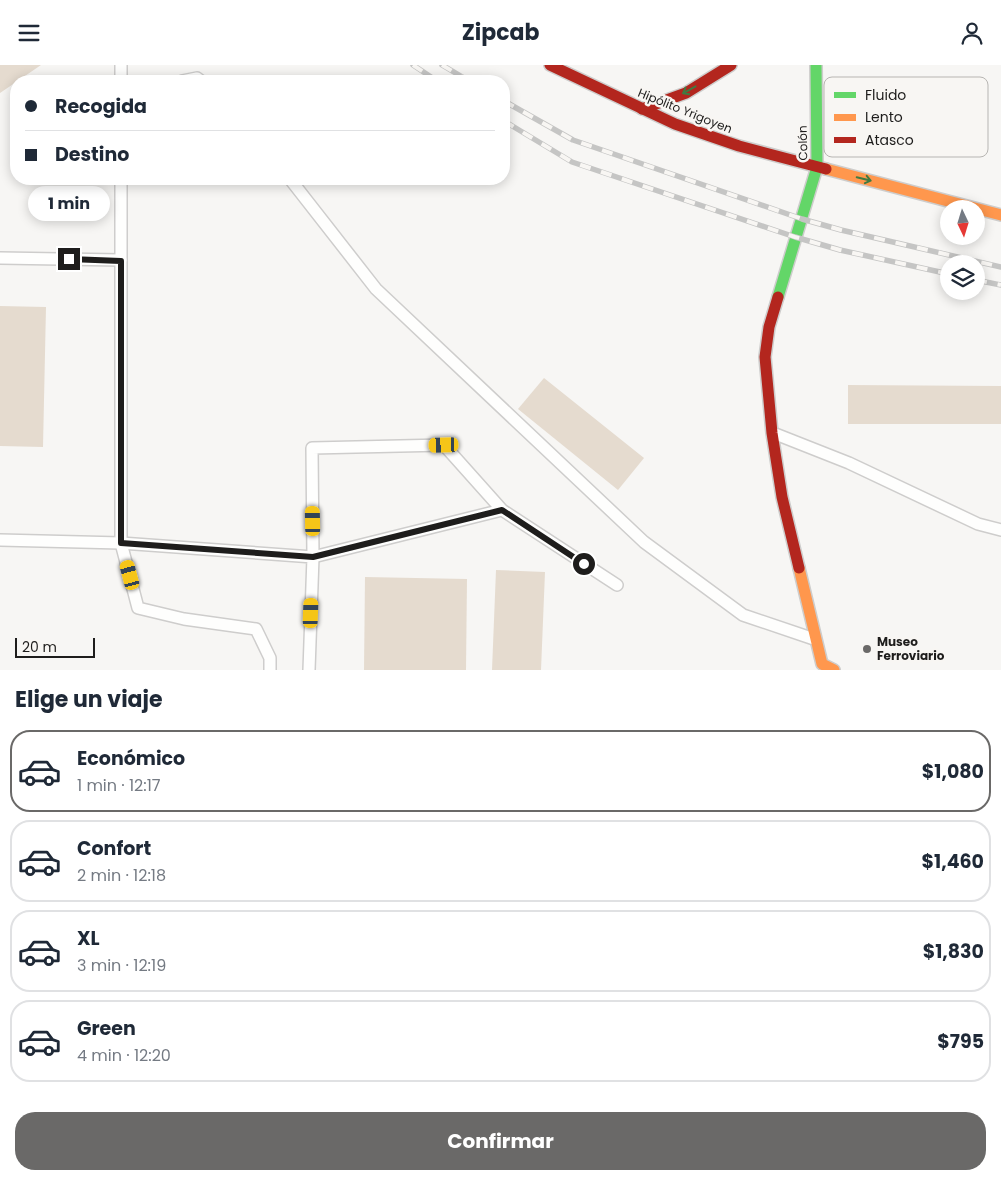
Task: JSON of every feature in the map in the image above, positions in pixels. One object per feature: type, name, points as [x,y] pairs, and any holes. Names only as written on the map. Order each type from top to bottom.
[{"type":"street","name":"Hipólito Yrigoyen","points":[[550,65],[642,109],[739,147],[1001,215]]},
{"type":"street","points":[[642,109],[686,93],[731,65]]},
{"type":"street","name":"Colón","points":[[816,65],[817,167],[769,327],[766,357],[772,433],[782,497],[823,667]]},
{"type":"street","points":[[823,667],[834,670]]},
{"type":"lane","points":[[121,185],[121,543],[138,608],[184,619],[256,629],[270,658],[270,670]]},
{"type":"lane","points":[[295,185],[376,289],[644,542],[744,615],[816,640]]},
{"type":"lane","points":[[0,258],[121,261]]},
{"type":"lane","points":[[772,433],[850,463],[978,524],[1001,531]]},
{"type":"lane","points":[[309,670],[313,557],[312,448],[444,445],[502,510],[617,585]]},
{"type":"lane","points":[[0,540],[121,543],[313,557],[502,510]]},
{"type":"building","points":[[0,65],[41,65],[26,75],[10,75],[10,86],[0,93]]},
{"type":"building","points":[[0,306],[46,307],[43,447],[0,446]]},
{"type":"building","points":[[544,378],[644,458],[618,490],[518,409]]},
{"type":"building","points":[[848,385],[1001,386],[1001,424],[848,424]]},
{"type":"building","points":[[496,570],[545,572],[541,670],[492,670]]},
{"type":"building","points":[[365,577],[467,579],[466,670],[364,670]]},
{"type":"railway","points":[[413,65],[428,75]]},
{"type":"railway","points":[[442,65],[459,75]]},
{"type":"railway","points":[[510,104],[573,140],[802,219],[841,230],[1001,267]]},
{"type":"railway","points":[[510,125],[572,162],[795,237],[840,250],[940,272]]},
{"type":"railway","points":[[985,282],[1001,285]]},
{"type":"traffic: fast","points":[[778,297],[817,167],[816,65]]},
{"type":"traffic: slow","points":[[826,169],[1001,215]]},
{"type":"traffic: slow","points":[[799,568],[822,664],[834,670]]},
{"type":"traffic: jam","points":[[550,65],[675,124],[739,146],[826,169]]},
{"type":"traffic: jam","points":[[642,109],[686,93],[731,65]]},
{"type":"traffic: jam","points":[[778,297],[769,327],[765,357],[772,433],[782,497],[799,568]]},
{"type":"place","name":"Museo Ferroviario","points":[[867,649]]},
{"type":"route","points":[[69,259],[121,261],[121,543],[313,557],[502,510],[584,564]]}]
